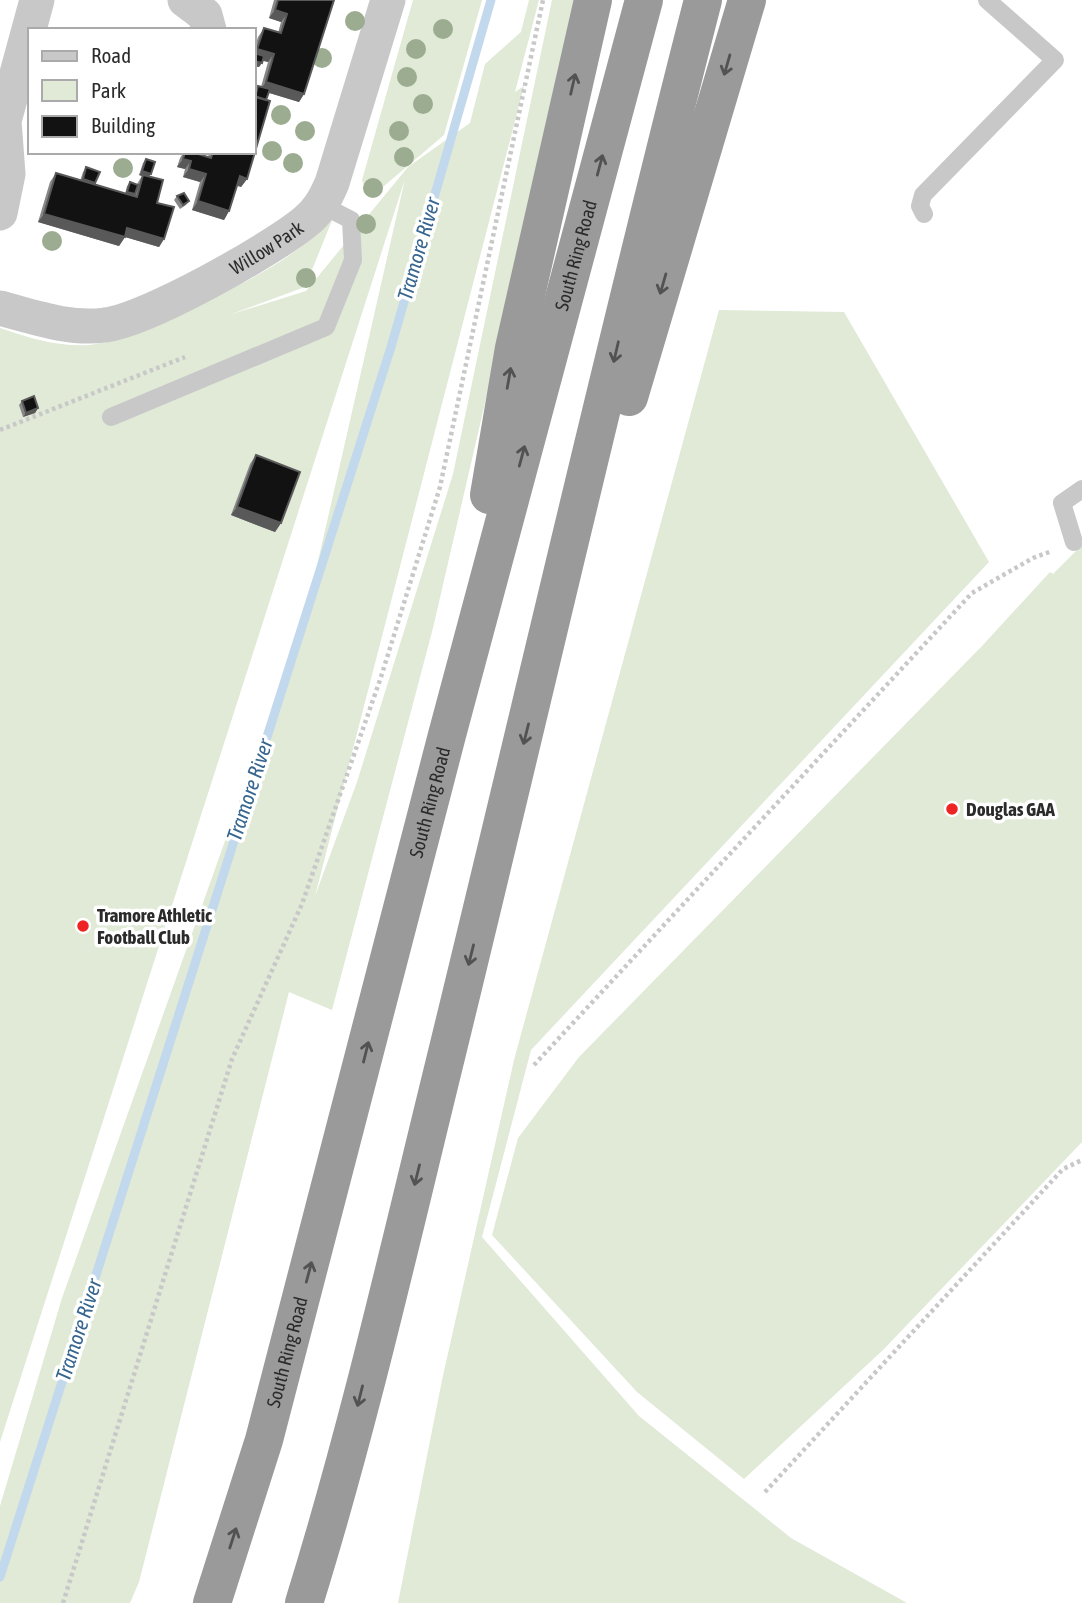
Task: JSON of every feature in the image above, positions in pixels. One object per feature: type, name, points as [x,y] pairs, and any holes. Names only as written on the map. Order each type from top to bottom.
[{"type":"highway","points":[[447,735],[514,348],[593,0]]},
{"type":"highway","name":"South Ring Road","points":[[212,1603],[264,1440],[447,735],[644,0]]},
{"type":"highway","points":[[304,1603],[323,1542],[409,1206],[702,0]]},
{"type":"highway","points":[[542,667],[635,377],[747,0]]},
{"type":"street","points":[[29,28],[37,0]]},
{"type":"street","points":[[185,0],[205,15],[208,28]]},
{"type":"street","points":[[323,205],[388,0]]},
{"type":"street","points":[[0,214],[8,174],[4,121],[28,33]]},
{"type":"street","name":"Willow Park","points":[[0,308],[55,323],[82,326],[106,325],[134,317],[198,286],[285,236],[323,205]]},
{"type":"lane","points":[[924,214],[920,206],[923,195],[1055,60],[987,0]]},
{"type":"lane","points":[[111,417],[326,327],[353,260],[351,220],[323,205]]},
{"type":"lane","points":[[1074,542],[1062,503],[1082,489]]},
{"type":"path","points":[[63,1603],[232,1059],[302,904],[381,677],[440,487],[543,0]]},
{"type":"path","points":[[0,430],[198,352]]},
{"type":"path","points":[[534,1065],[972,593],[1033,558],[1074,542]]},
{"type":"path","points":[[765,1492],[1063,1169],[1082,1160]]},
{"type":"green space","points":[[413,0],[482,0],[444,135],[370,198],[362,180]]},
{"type":"green space","points":[[529,0],[539,0],[515,92],[524,86],[315,896],[357,782],[453,474],[552,0],[578,0],[433,628],[332,1010],[289,992],[139,1582],[130,1603],[0,1603],[0,1506],[62,1298],[306,614],[405,179],[0,1442],[0,328],[66,345],[89,345],[122,337],[217,296],[259,274],[298,249],[333,218],[305,287],[229,315],[306,291],[408,167],[470,123],[485,64],[521,32]]},
{"type":"green space","points":[[719,310],[844,312],[989,562],[531,1050],[482,1237],[639,1416],[791,1538],[907,1603],[398,1603],[442,1380],[514,1060]]},
{"type":"green space","name":"Douglas GAA","points":[[1082,545],[1082,1142],[883,1350],[744,1479],[637,1392],[492,1235],[518,1138],[579,1057],[982,646],[1050,572],[1053,574]]},
{"type":"building","points":[[278,0],[334,0],[304,94],[266,82],[274,54],[257,49],[264,28],[281,33],[287,14],[275,10]]},
{"type":"building","points":[[256,54],[264,56],[262,63],[256,62]]},
{"type":"building","points":[[258,86],[270,89],[266,100],[256,97]]},
{"type":"building","points":[[256,97],[270,101],[256,148]]},
{"type":"building","points":[[184,154],[211,158],[212,154],[254,154],[247,179],[240,176],[229,211],[198,201],[206,174],[189,169],[191,161],[183,159]]},
{"type":"building","points":[[146,159],[155,162],[151,174],[142,171]]},
{"type":"building","points":[[86,167],[100,172],[95,183],[83,179]]},
{"type":"building","points":[[56,173],[137,197],[143,175],[163,180],[157,203],[174,207],[164,239],[127,228],[125,237],[44,214]]},
{"type":"building","points":[[130,182],[138,185],[135,194],[127,192]]},
{"type":"building","points":[[184,193],[189,201],[183,205],[177,196]]},
{"type":"building","points":[[34,396],[38,408],[26,413],[22,401]]},
{"type":"building","points":[[256,455],[300,472],[281,523],[237,507]]},
{"type":"waterway","name":"Tramore River","points":[[0,1577],[391,347],[491,0]]},
{"type":"place","name":"Douglas GAA","points":[[952,809]]},
{"type":"place","name":"Tramore Athletic Football Club","points":[[83,926]]}]
